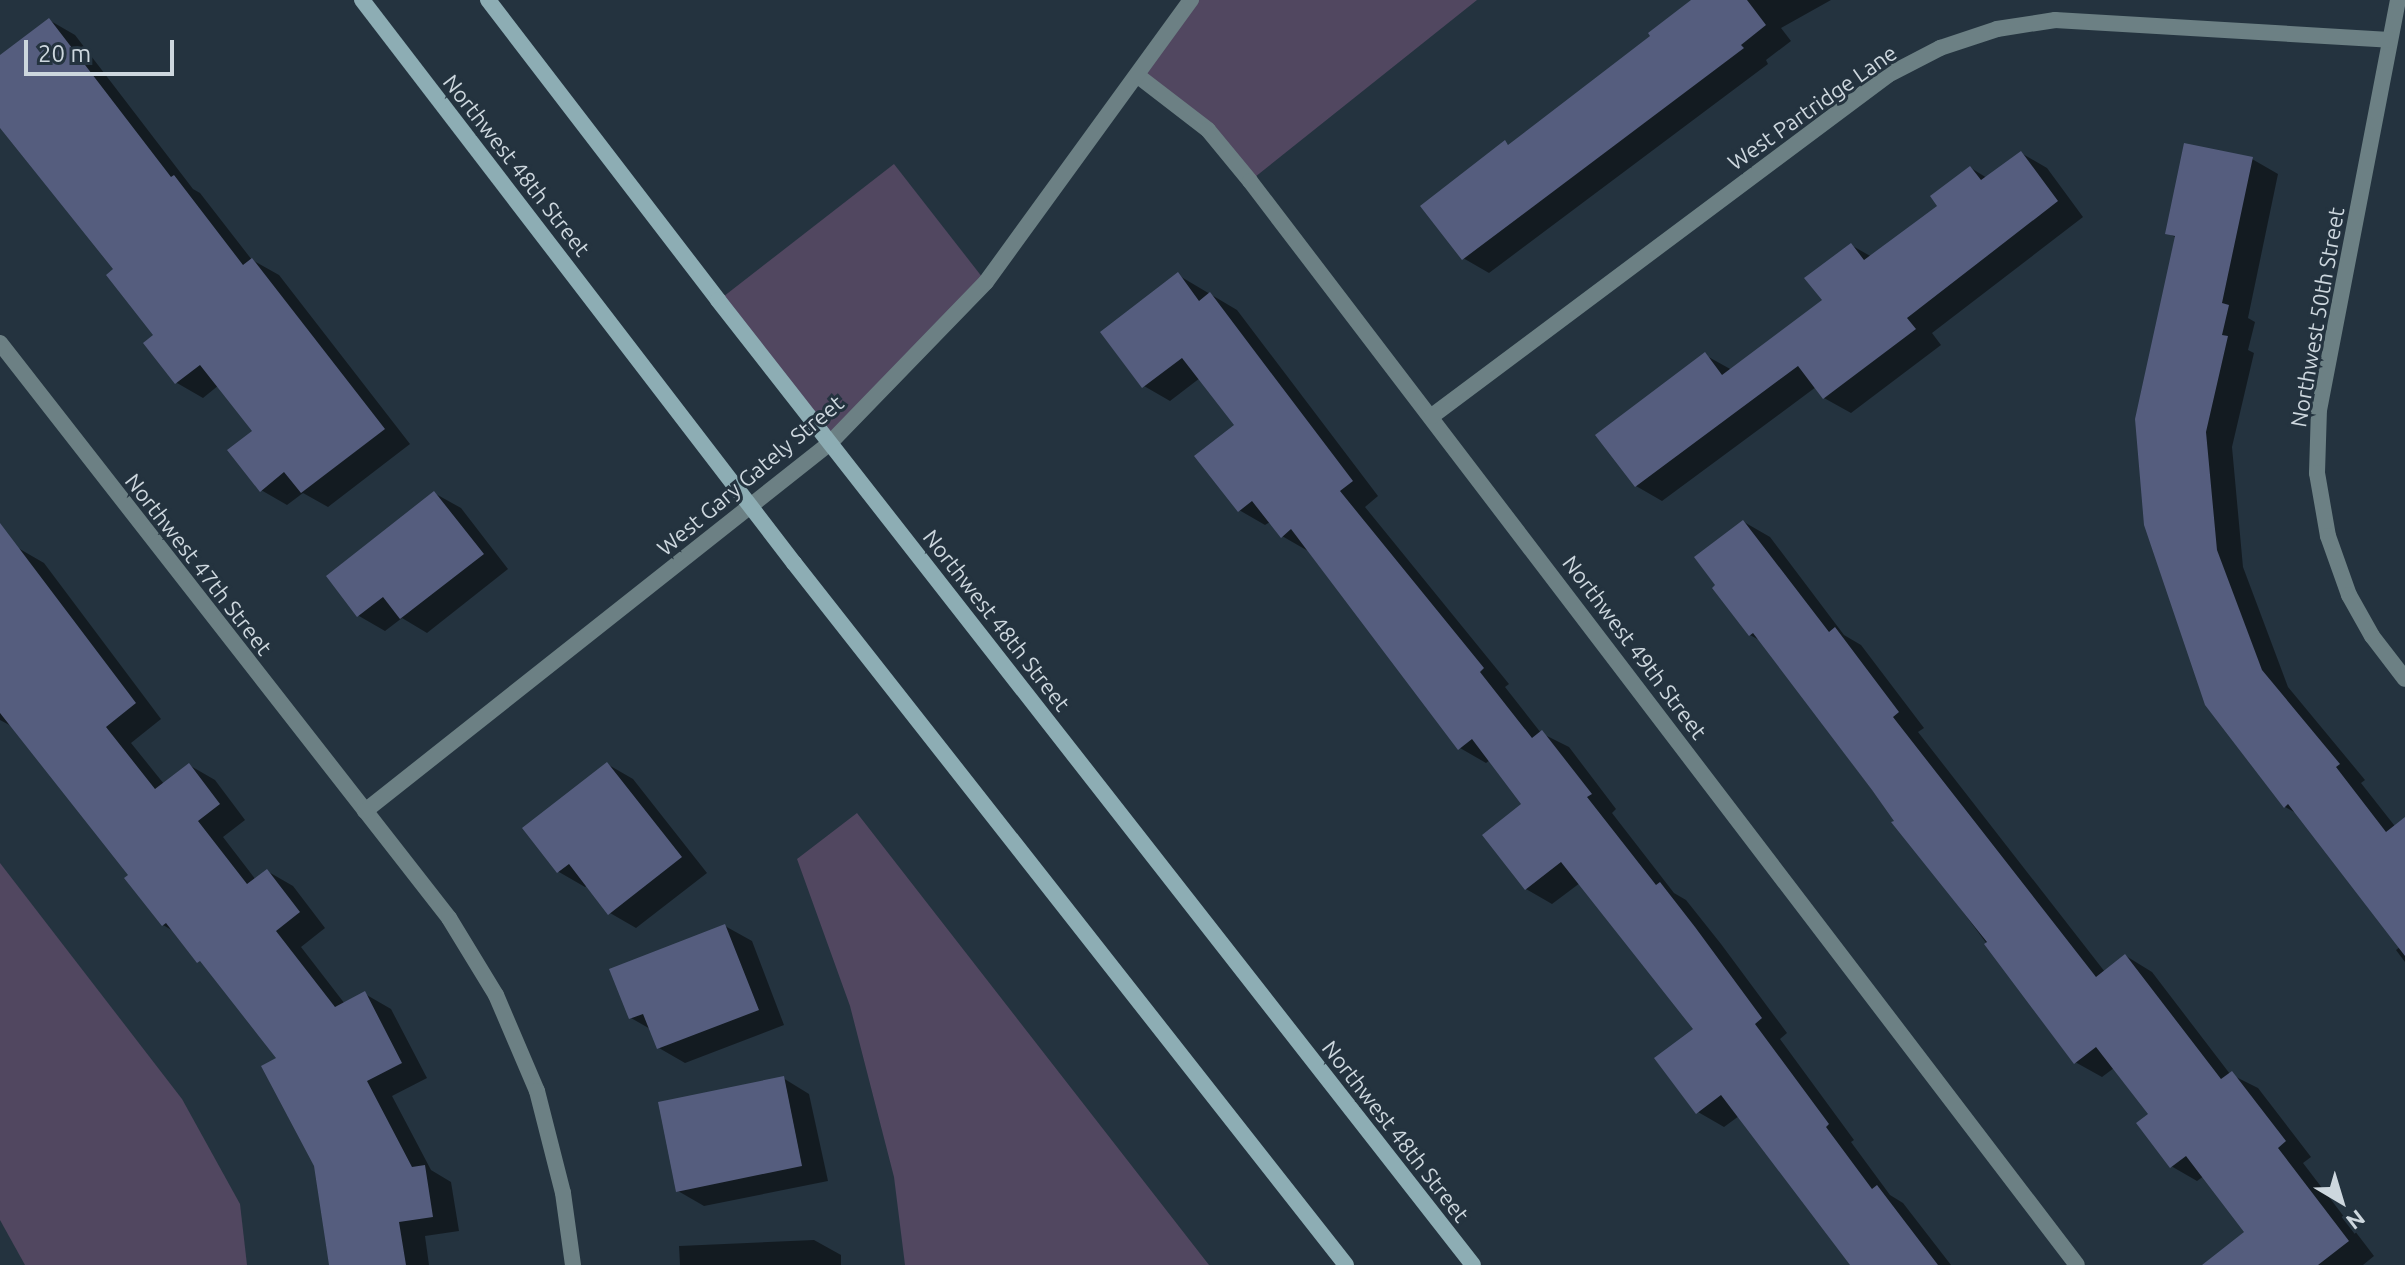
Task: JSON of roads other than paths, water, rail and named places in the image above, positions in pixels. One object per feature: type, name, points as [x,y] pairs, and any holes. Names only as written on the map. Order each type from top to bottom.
[{"type":"main road","name":"Northwest 48th Street","points":[[362,0],[751,506],[1346,1265]]},
{"type":"main road","name":"Northwest 48th Street","points":[[488,0],[1473,1265]]},
{"type":"street","name":"West Gary Gately Street","points":[[365,811],[830,443],[986,282],[1191,0]]},
{"type":"street","points":[[2389,40],[2398,0]]},
{"type":"street","name":"West Partridge Lane","points":[[1432,416],[1888,75],[1940,48],[1997,29],[2055,20],[2389,40]]},
{"type":"street","name":"Northwest 50th Street","points":[[2389,40],[2319,409],[2317,473],[2328,536],[2349,595],[2372,636],[2405,679]]},
{"type":"street","name":"Northwest 49th Street","points":[[1138,76],[1208,130],[1432,416],[2077,1265]]},
{"type":"street","name":"Northwest 47th Street","points":[[0,343],[449,918],[496,995],[537,1091],[563,1193],[573,1265]]}]
